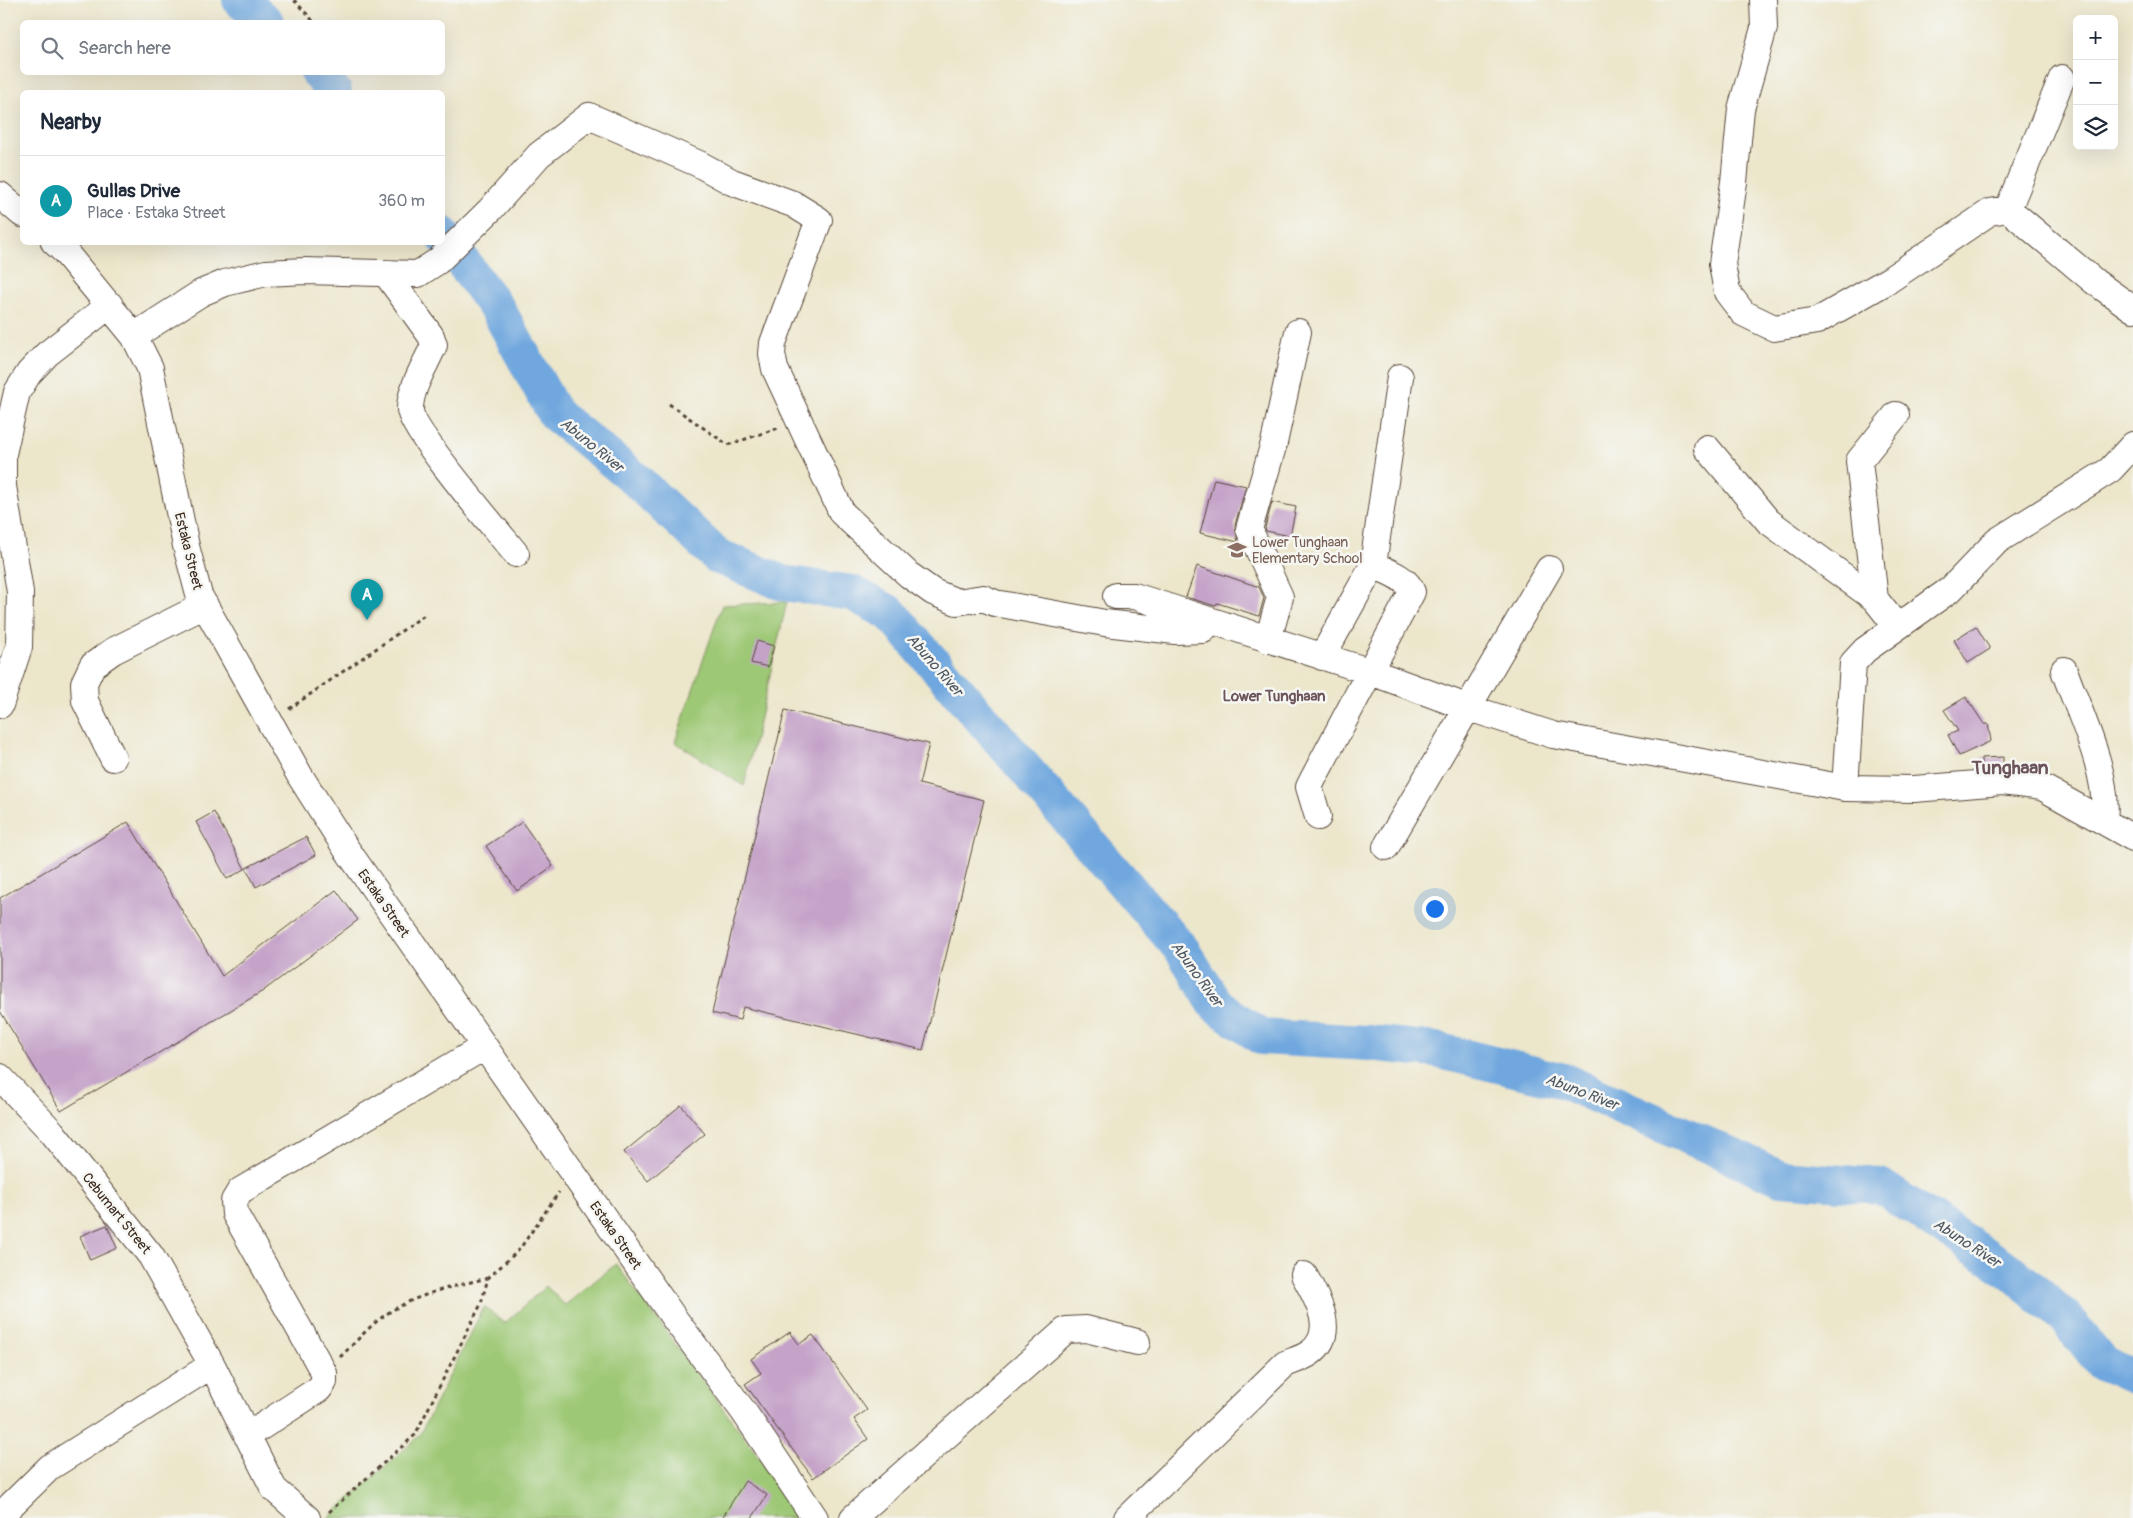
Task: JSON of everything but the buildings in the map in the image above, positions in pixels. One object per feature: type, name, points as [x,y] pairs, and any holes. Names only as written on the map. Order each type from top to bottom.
[{"type":"street","points":[[1763,0],[1764,28],[1741,109],[1734,182],[1722,264],[1726,292],[1743,314],[1774,328],[1816,321],[1889,280],[1990,212],[2008,209],[2081,270],[2133,309]]},
{"type":"street","points":[[2008,209],[2062,78]]},
{"type":"street","points":[[134,336],[201,294],[225,283],[266,273],[305,271],[387,275],[418,274],[438,261],[490,210],[538,155],[589,116],[699,164],[732,182],[807,211],[819,220],[773,343],[772,354],[775,369],[842,514],[909,575],[933,592],[957,602],[983,598],[995,603],[1105,623],[1175,631],[1203,630],[1208,620]]},
{"type":"street","points":[[0,195],[20,212]]},
{"type":"street","name":"Estaka Street","points":[[57,245],[110,305],[134,336],[150,368],[186,546],[199,595],[345,847],[572,1172],[744,1412],[815,1518]]},
{"type":"street","points":[[387,275],[431,336],[434,345],[411,400],[410,412],[437,456],[516,554]]},
{"type":"street","points":[[0,705],[19,647],[20,592],[3,486],[2,454],[17,392],[29,373],[47,354],[110,305]]},
{"type":"street","points":[[1268,640],[1280,597],[1249,529],[1274,443],[1298,332]]},
{"type":"street","points":[[1322,657],[1373,565],[1400,377]]},
{"type":"street","points":[[1875,599],[1859,461],[1896,415]]},
{"type":"street","points":[[1845,788],[1853,663],[1865,650],[1951,589],[1997,541],[2110,470],[2133,445]]},
{"type":"street","points":[[1707,448],[1768,521],[1875,599],[1897,627]]},
{"type":"street","points":[[1318,817],[1310,787],[1312,779],[1371,672],[1412,592],[1410,586],[1404,580],[1373,565]]},
{"type":"street","points":[[1386,847],[1549,569]]},
{"type":"street","points":[[1116,596],[1134,596],[1371,672],[1469,708],[1553,735],[1845,788],[1914,789],[2002,782],[2042,787],[2133,838]]},
{"type":"street","points":[[113,758],[85,701],[84,683],[92,666],[113,651],[205,605]]},
{"type":"street","points":[[2064,670],[2102,778],[2106,804],[2104,821]]},
{"type":"street","points":[[247,1436],[319,1390],[324,1382],[324,1372],[235,1214],[234,1201],[240,1191],[484,1047]]},
{"type":"street","name":"Cebumart Street","points":[[0,1078],[52,1132],[151,1256],[212,1365],[274,1489],[307,1518]]},
{"type":"street","points":[[1127,1518],[1285,1364],[1310,1353],[1323,1338],[1324,1322],[1319,1302],[1304,1275]]},
{"type":"street","points":[[853,1518],[1066,1330],[1086,1329],[1137,1342]]},
{"type":"street","points":[[0,1516],[50,1467],[212,1365]]},
{"type":"path","points":[[294,0],[312,20]]},
{"type":"path","points":[[669,404],[728,445],[800,421]]},
{"type":"path","points":[[271,722],[426,614]]},
{"type":"path","points":[[324,1372],[378,1321],[412,1301],[448,1288],[488,1278],[519,1250],[572,1172]]},
{"type":"path","points":[[322,1518],[415,1435],[482,1304],[488,1278]]},
{"type":"green space","points":[[787,602],[744,786],[675,742],[722,605]]},
{"type":"green space","points":[[616,1264],[804,1518],[328,1518],[419,1436],[484,1307],[505,1323],[546,1286],[565,1305]]},
{"type":"waterway","name":"Abuno River","points":[[240,0],[264,20]]},
{"type":"waterway","name":"Abuno River","points":[[320,75],[332,90]]},
{"type":"waterway","name":"Abuno River","points":[[445,238],[498,310],[555,414],[634,478],[717,556],[783,583],[852,593],[890,613],[1183,951],[1216,1005],[1261,1037],[1369,1043],[1436,1050],[1564,1081],[1781,1178],[1880,1186],[2013,1273],[2067,1319],[2102,1363],[2133,1377]]},
{"type":"place","name":"Lower Tunghaan Elementary School","points":[[1237,550]]},
{"type":"place","name":"Gullas Drive","points":[[367,620]]},
{"type":"district","name":"Lower Tunghaan","points":[[1274,696]]},
{"type":"district","name":"Tunghaan","points":[[2010,767]]}]
